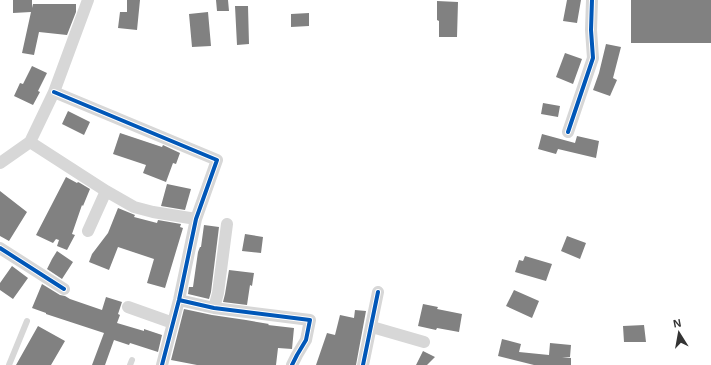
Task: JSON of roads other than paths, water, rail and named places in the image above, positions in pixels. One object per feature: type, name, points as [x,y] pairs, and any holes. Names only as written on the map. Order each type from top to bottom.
[{"type":"street","points":[[0,163],[30,142],[54,92],[88,0]]},
{"type":"street","points":[[568,132],[593,58],[591,30],[592,0]]},
{"type":"street","points":[[54,92],[218,160],[196,219],[179,300],[162,365]]},
{"type":"street","points":[[30,142],[106,191],[134,207],[153,212],[196,219]]},
{"type":"street","points":[[88,231],[106,191]]},
{"type":"street","points":[[214,308],[218,292],[227,224]]},
{"type":"street","points":[[0,248],[64,290]]},
{"type":"street","points":[[363,365],[378,292]]},
{"type":"street","points":[[179,300],[214,308],[310,320],[306,340],[292,365]]},
{"type":"street","points":[[128,308],[173,323]]},
{"type":"street","points":[[372,327],[424,342]]},
{"type":"lane","points":[[9,365],[27,321]]}]
